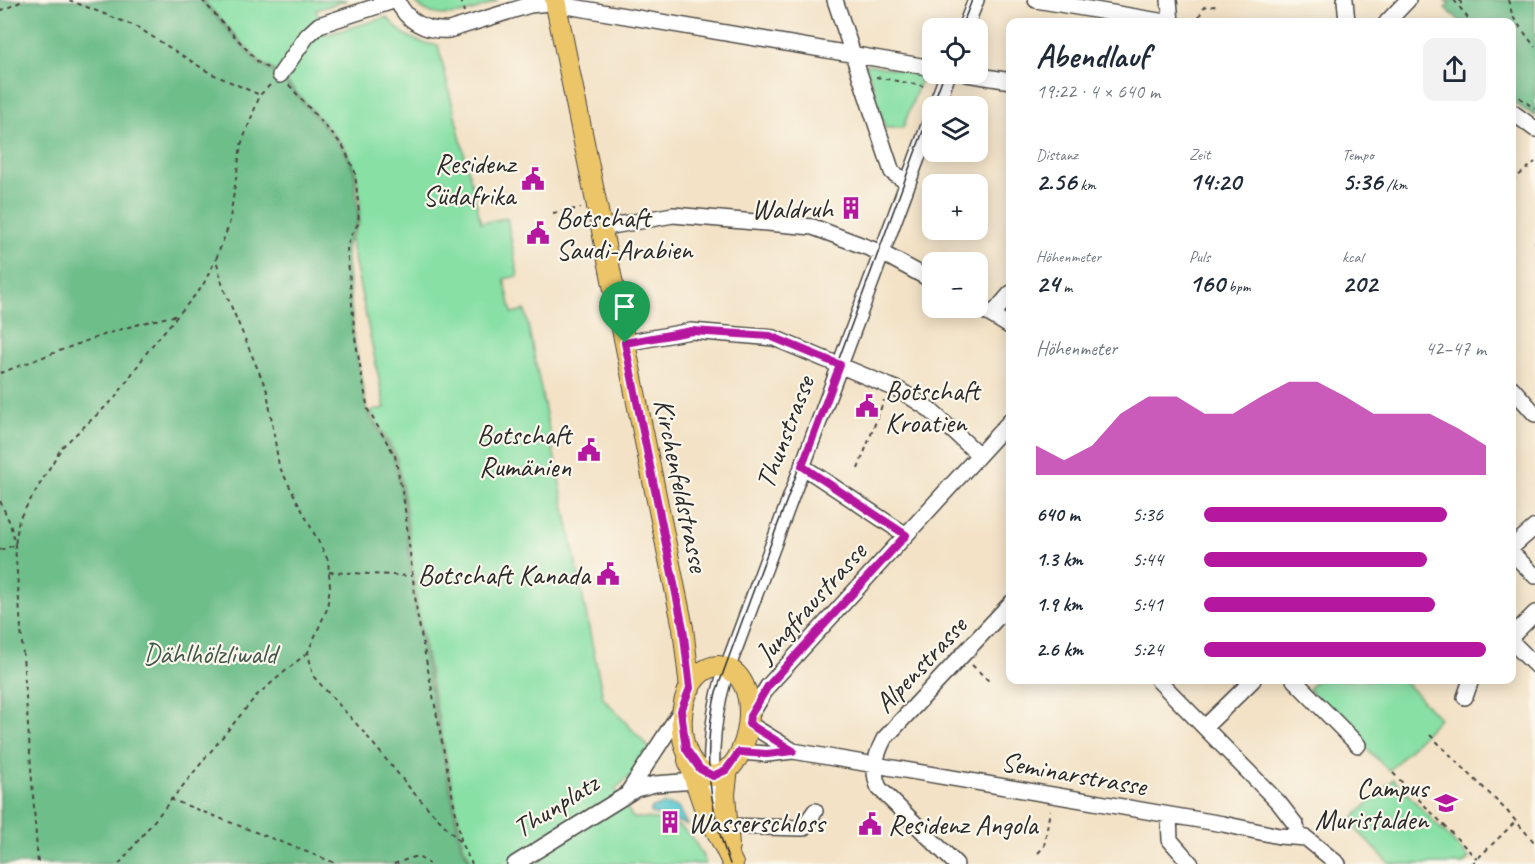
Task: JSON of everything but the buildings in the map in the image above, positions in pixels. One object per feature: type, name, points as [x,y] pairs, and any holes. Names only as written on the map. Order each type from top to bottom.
[{"type":"main road","name":"Kirchenfeldstrasse","points":[[555,2],[683,628],[690,688]]},
{"type":"main road","name":"Kirchenfeldstrasse","points":[[683,628],[717,668]]},
{"type":"main road","name":"Thunplatz","points":[[717,668],[690,688],[681,711],[686,749],[719,769]]},
{"type":"main road","points":[[717,668],[741,680],[748,697],[749,720],[719,769],[732,862]]},
{"type":"main road","points":[[719,769],[725,788],[726,826],[732,862]]},
{"type":"street","points":[[280,75],[315,27],[397,0],[405,14],[416,23],[444,30],[530,5],[555,2],[922,66]]},
{"type":"street","points":[[835,0],[892,172],[908,183]]},
{"type":"street","points":[[969,18],[976,0]]},
{"type":"street","points":[[1036,0],[1142,18]]},
{"type":"street","points":[[1169,0],[1170,18]]},
{"type":"street","points":[[1345,0],[1347,18]]},
{"type":"street","points":[[1391,18],[1408,0]]},
{"type":"street","points":[[988,77],[1006,80]]},
{"type":"street","points":[[1516,115],[1535,129]]},
{"type":"street","name":"Thunstrasse","points":[[719,769],[714,721],[717,668],[802,466],[922,145]]},
{"type":"street","points":[[601,228],[668,215],[808,226],[882,253],[922,275]]},
{"type":"street","points":[[988,309],[1006,296]]},
{"type":"street","points":[[988,313],[1006,324]]},
{"type":"street","points":[[625,343],[692,331],[766,336],[897,389],[927,407],[979,455]]},
{"type":"street","points":[[1516,393],[1535,414]]},
{"type":"street","name":"Jungfraustrasse","points":[[749,720],[768,686],[1006,425]]},
{"type":"street","points":[[802,466],[906,535]]},
{"type":"street","points":[[1516,544],[1535,527]]},
{"type":"street","points":[[1516,557],[1535,576]]},
{"type":"street","name":"Alpenstrasse","points":[[875,764],[884,739],[1006,608]]},
{"type":"street","points":[[1516,632],[1535,612]]},
{"type":"street","points":[[1516,646],[1535,665]]},
{"type":"street","points":[[1162,684],[1284,808],[1296,825],[1298,836]]},
{"type":"street","points":[[1205,727],[1249,684]]},
{"type":"street","points":[[1298,684],[1358,745]]},
{"type":"street","points":[[1465,697],[1470,684]]},
{"type":"street","name":"Thunplatz","points":[[626,794],[642,775],[681,711]]},
{"type":"street","name":"Seminarstrasse","points":[[749,720],[793,751]]},
{"type":"street","name":"Seminarstrasse","points":[[719,769],[767,754],[793,751],[1279,836],[1298,836],[1318,847],[1338,864]]},
{"type":"street","points":[[875,764],[875,779],[881,790],[956,864]]},
{"type":"street","name":"Thunplatz","points":[[515,864],[626,794],[655,784],[719,769]]},
{"type":"street","points":[[726,826],[803,828],[815,811]]},
{"type":"street","points":[[1169,815],[1170,840],[1191,864]]},
{"type":"path","points":[[0,11],[25,0]]},
{"type":"path","points":[[69,0],[137,27],[210,73],[260,95]]},
{"type":"path","points":[[202,0],[259,63],[280,75],[343,146],[355,172],[358,224],[350,237],[347,249],[355,338],[368,410],[395,456],[404,501],[421,637],[462,844],[472,864]]},
{"type":"path","points":[[460,0],[465,14]]},
{"type":"path","points":[[1454,0],[1469,18]]},
{"type":"path","points":[[1460,0],[1462,7]]},
{"type":"path","points":[[1508,0],[1514,18]]},
{"type":"path","points":[[1199,18],[1204,7],[1216,6]]},
{"type":"path","points":[[1516,21],[1535,47]]},
{"type":"path","points":[[15,545],[19,519],[62,447],[115,398],[150,348],[202,288],[230,225],[241,146],[260,95],[280,75]]},
{"type":"path","points":[[866,75],[923,86]]},
{"type":"path","points":[[1516,95],[1535,109]]},
{"type":"path","points":[[1516,178],[1535,162]]},
{"type":"path","points":[[553,213],[584,207]]},
{"type":"path","points":[[119,864],[256,696],[308,652],[327,609],[330,586],[327,560],[313,528],[279,466],[267,391],[223,287],[216,259]]},
{"type":"path","points":[[0,373],[81,342],[153,319],[179,315]]},
{"type":"path","points":[[858,469],[883,401]]},
{"type":"path","points":[[0,501],[10,523],[15,545],[38,864]]},
{"type":"path","points":[[0,550],[15,545]]},
{"type":"path","points":[[329,572],[412,576]]},
{"type":"path","points":[[308,652],[313,676],[326,693],[361,729],[412,792],[462,844]]},
{"type":"path","points":[[967,661],[989,681]]},
{"type":"path","points":[[1431,735],[1535,843]]},
{"type":"path","points":[[1393,773],[1477,859]]},
{"type":"path","points":[[170,800],[338,864]]},
{"type":"path","points":[[1038,853],[1044,847],[1050,810]]},
{"type":"path","points":[[1472,864],[1515,821]]},
{"type":"path","points":[[394,864],[417,856],[429,864]]},
{"type":"green space","name":"Dählhölzliwald","points":[[0,0],[201,0],[259,64],[279,75],[342,147],[350,161],[354,172],[358,213],[357,223],[349,237],[346,249],[354,339],[367,411],[394,456],[403,501],[416,613],[461,845],[471,864],[0,864]]},
{"type":"green space","points":[[203,0],[347,0],[316,10],[325,35],[387,17],[409,37],[423,43],[438,45],[481,223],[507,218],[518,276],[504,279],[512,313],[525,310],[603,698],[652,751],[635,772],[615,789],[633,818],[659,819],[679,826],[687,832],[706,864],[472,863],[463,844],[418,613],[405,501],[396,455],[370,411],[385,408],[352,249],[351,238],[359,224],[360,201],[356,172],[344,146],[280,74],[260,62]]},
{"type":"green space","points":[[414,0],[498,0],[466,13],[443,15],[422,8]]},
{"type":"green space","points":[[1445,0],[1535,0],[1535,116],[1516,104],[1516,18],[1456,18],[1445,8],[1449,4]]},
{"type":"green space","points":[[866,64],[922,74],[903,128],[885,128]]},
{"type":"green space","points":[[1313,684],[1407,684],[1439,718],[1389,771],[1308,689]]},
{"type":"green space","points":[[1393,779],[1469,858],[1463,864],[1390,864],[1349,822]]},
{"type":"water","points":[[664,804],[678,807],[687,825],[651,813],[651,809]]},
{"type":"tram line","points":[[965,18],[972,0]]},
{"type":"tram line","points":[[730,864],[712,800],[708,757],[716,692],[940,84]]},
{"type":"place","name":"Residenz Südafrika","points":[[533,179]]},
{"type":"place","name":"Waldruh","points":[[851,208]]},
{"type":"place","name":"Botschaft Saudi-Arabien","points":[[538,233]]},
{"type":"place","name":"Botschaft Kroatien","points":[[867,406]]},
{"type":"place","name":"Botschaft Rumänien","points":[[589,450]]},
{"type":"place","name":"Botschaft Kanada","points":[[608,574]]},
{"type":"place","name":"Campus Muristalden","points":[[1446,803]]},
{"type":"place","name":"Wasserschloss","points":[[670,822]]},
{"type":"place","name":"Residenz Angola","points":[[870,824]]},
{"type":"route","points":[[692,331],[766,336],[823,356],[840,365],[802,466],[906,535],[760,696],[750,716],[749,724],[793,751],[767,754],[739,752],[726,770],[716,776],[708,775],[694,763],[684,744],[681,711],[690,688],[683,628],[625,343],[692,331]]}]
